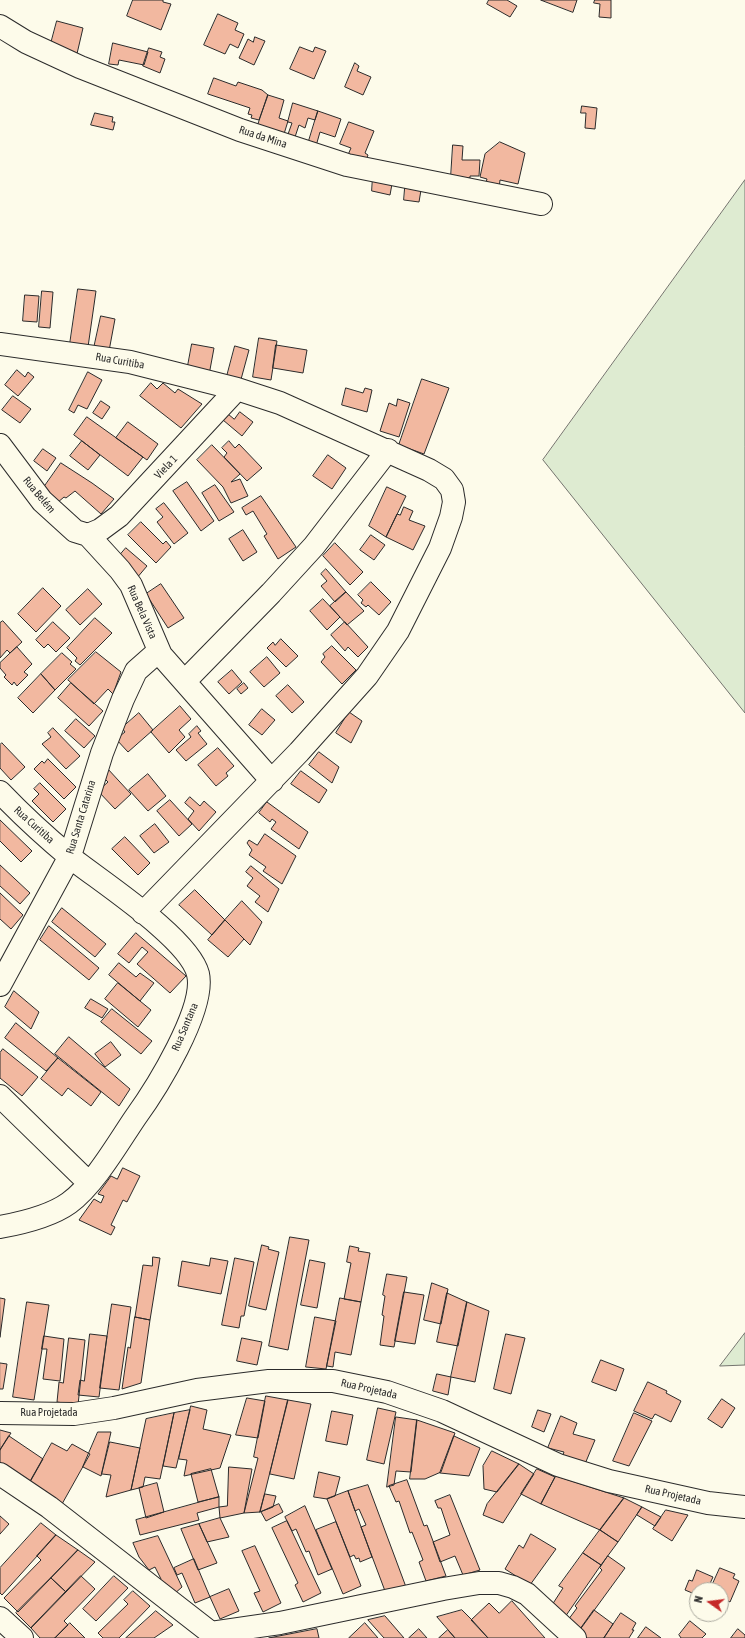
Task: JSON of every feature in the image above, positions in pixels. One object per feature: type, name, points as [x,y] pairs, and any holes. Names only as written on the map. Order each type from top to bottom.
[{"type":"street","name":"Rua da Mina","points":[[0,26],[26,42],[80,68],[247,132],[347,165],[541,204]]},
{"type":"street","name":"Rua Curitiba","points":[[0,344],[130,362],[237,389],[280,402],[429,470],[444,480],[452,490],[454,502],[451,517],[440,548],[398,631],[366,676],[272,781],[143,913]]},
{"type":"street","name":"Viela 1","points":[[88,535],[100,530],[119,516],[237,389]]},
{"type":"street","name":"Rua Belém","points":[[0,445],[42,501],[75,530],[88,535]]},
{"type":"street","points":[[185,681],[271,593],[314,546],[388,450]]},
{"type":"street","name":"Rua Bela Vista","points":[[88,535],[120,570],[131,585],[161,655],[272,781]]},
{"type":"street","name":"Rua Santa Catarina","points":[[0,985],[70,856],[102,753],[123,699],[136,671],[153,656],[161,655]]},
{"type":"street","name":"Rua Curitiba","points":[[0,792],[17,810],[70,856]]},
{"type":"street","name":"Rua Santana","points":[[0,1227],[44,1215],[69,1203],[89,1183],[153,1093],[188,1027],[198,996],[198,974],[186,953],[171,936],[70,856]]},
{"type":"street","points":[[0,1096],[89,1183]]},
{"type":"street","name":"Rua Projetada","points":[[0,1413],[74,1414],[114,1408],[197,1390],[226,1386],[269,1381],[333,1381],[387,1392],[442,1411],[558,1465],[609,1481],[708,1503],[745,1507]]},
{"type":"street","points":[[0,1474],[104,1549],[212,1636],[443,1589],[478,1583],[499,1583],[513,1587],[527,1594],[575,1638]]},
{"type":"street","points":[[0,1618],[22,1638]]},
{"type":"green space","points":[[745,180],[745,713],[543,460]]},
{"type":"green space","points":[[745,1333],[745,1365],[720,1366]]},
{"type":"building","points":[[133,0],[163,0],[163,2],[171,4],[161,30],[127,16]]},
{"type":"building","points":[[489,0],[507,0],[517,6],[510,17],[487,4]]},
{"type":"building","points":[[541,0],[577,0],[573,12]]},
{"type":"building","points":[[595,0],[611,0],[611,18],[599,17],[600,4],[594,3]]},
{"type":"building","points":[[218,14],[238,23],[235,30],[244,34],[238,48],[230,44],[225,54],[204,45]]},
{"type":"building","points":[[57,21],[83,28],[76,58],[49,51]]},
{"type":"building","points":[[255,37],[265,41],[254,65],[239,58],[248,39],[253,42]]},
{"type":"building","points":[[113,43],[148,52],[144,65],[119,60],[118,65],[109,64]]},
{"type":"building","points":[[300,47],[313,52],[315,47],[326,51],[314,79],[290,69]]},
{"type":"building","points":[[149,48],[162,52],[160,57],[165,59],[160,73],[143,66]]},
{"type":"building","points":[[355,63],[359,66],[357,71],[371,77],[363,95],[345,87]]},
{"type":"building","points":[[214,78],[236,86],[238,82],[262,90],[268,95],[259,120],[251,118],[252,115],[248,114],[250,108],[208,94]]},
{"type":"building","points":[[268,95],[284,100],[279,118],[288,121],[284,134],[258,125]]},
{"type":"building","points":[[293,103],[318,111],[315,120],[308,118],[305,128],[299,125],[294,140],[287,137],[292,123],[288,122]]},
{"type":"building","points":[[582,106],[597,108],[595,129],[585,128],[586,113],[581,113]]},
{"type":"building","points":[[318,111],[341,119],[335,137],[320,132],[316,146],[308,144]]},
{"type":"building","points":[[95,113],[113,117],[112,122],[115,122],[113,130],[91,125]]},
{"type":"building","points":[[349,122],[374,131],[365,153],[368,155],[364,165],[347,157],[351,148],[340,144]]},
{"type":"building","points":[[500,142],[525,153],[518,184],[500,180],[499,189],[485,186],[487,179],[480,177],[485,154]]},
{"type":"building","points":[[453,145],[463,146],[462,160],[480,160],[479,176],[470,176],[470,178],[451,177]]},
{"type":"building","points":[[373,175],[392,184],[390,195],[372,191]]},
{"type":"building","points":[[405,188],[421,190],[419,202],[404,200]]},
{"type":"building","points":[[78,289],[96,291],[88,347],[70,344]]},
{"type":"building","points":[[42,291],[53,292],[50,328],[39,327]]},
{"type":"building","points":[[25,295],[39,296],[37,322],[23,321]]},
{"type":"building","points":[[101,316],[115,319],[109,351],[94,348]]},
{"type":"building","points":[[259,338],[277,341],[271,380],[253,377]]},
{"type":"building","points":[[192,344],[214,348],[209,375],[187,371]]},
{"type":"building","points":[[276,345],[307,350],[303,373],[273,368]]},
{"type":"building","points":[[235,346],[249,350],[240,383],[226,380]]},
{"type":"building","points":[[17,370],[25,377],[28,372],[34,377],[18,396],[5,385]]},
{"type":"building","points":[[88,372],[102,380],[87,409],[78,405],[74,413],[69,410]]},
{"type":"building","points":[[422,379],[449,388],[424,454],[399,445]]},
{"type":"building","points":[[151,383],[157,389],[163,383],[175,393],[178,389],[202,404],[181,428],[140,396]]},
{"type":"building","points":[[346,388],[363,393],[365,388],[372,390],[367,412],[342,405]]},
{"type":"building","points":[[13,396],[31,409],[20,423],[2,410]]},
{"type":"building","points":[[398,399],[410,403],[399,437],[380,431],[389,403],[396,406]]},
{"type":"building","points":[[101,401],[110,407],[102,419],[93,413]]},
{"type":"building","points":[[240,412],[253,422],[242,436],[223,420],[228,414],[234,419]]},
{"type":"building","points":[[87,417],[143,457],[128,476],[74,435]]},
{"type":"building","points":[[128,422],[158,444],[147,460],[116,438]]},
{"type":"building","points":[[82,441],[100,455],[88,470],[70,456]]},
{"type":"building","points":[[229,441],[235,448],[239,444],[262,468],[247,481],[224,457],[227,453],[222,448]]},
{"type":"building","points":[[212,445],[240,474],[231,482],[240,479],[248,496],[231,503],[223,487],[197,460]]},
{"type":"building","points":[[43,449],[56,458],[47,471],[34,461]]},
{"type":"building","points":[[328,455],[346,468],[332,489],[313,476]]},
{"type":"building","points":[[61,463],[114,499],[101,514],[75,491],[57,503],[42,490]]},
{"type":"building","points":[[187,482],[214,521],[201,531],[173,491]]},
{"type":"building","points":[[215,485],[234,512],[219,521],[202,493]]},
{"type":"building","points":[[387,487],[406,496],[386,537],[369,526]]},
{"type":"building","points":[[261,496],[296,547],[278,559],[264,536],[267,534],[253,511],[246,515],[242,508]]},
{"type":"building","points":[[164,503],[188,533],[174,544],[157,522],[163,517],[156,509]]},
{"type":"building","points":[[404,507],[413,511],[409,520],[425,526],[413,550],[386,537],[397,514],[400,515]]},
{"type":"building","points":[[141,522],[163,544],[166,541],[171,547],[156,563],[128,535]]},
{"type":"building","points":[[243,530],[257,552],[243,561],[229,539]]},
{"type":"building","points":[[371,535],[385,545],[374,560],[360,550]]},
{"type":"building","points":[[335,543],[363,572],[350,585],[323,556]]},
{"type":"building","points":[[126,548],[147,566],[136,579],[115,561]]},
{"type":"building","points":[[326,569],[346,592],[335,602],[321,586],[327,581],[321,574]]},
{"type":"building","points":[[371,582],[391,602],[379,615],[368,605],[366,607],[361,603],[363,600],[358,595]]},
{"type":"building","points":[[161,584],[184,618],[168,628],[146,594]]},
{"type":"building","points":[[43,588],[61,606],[36,632],[18,614]]},
{"type":"building","points":[[88,589],[102,604],[80,625],[66,610]]},
{"type":"building","points":[[346,592],[364,611],[347,625],[330,606]]},
{"type":"building","points":[[323,599],[340,617],[327,630],[310,611]]},
{"type":"building","points":[[95,618],[112,633],[80,665],[75,661],[77,658],[67,648]]},
{"type":"building","points":[[3,621],[22,642],[10,653],[7,650],[0,658],[0,623]]},
{"type":"building","points":[[53,622],[70,638],[56,652],[48,644],[44,648],[36,640]]},
{"type":"building","points":[[345,622],[368,647],[358,657],[348,647],[345,651],[331,635]]},
{"type":"building","points":[[281,639],[298,656],[286,667],[267,648],[273,642],[275,645]]},
{"type":"building","points":[[332,646],[356,670],[342,684],[321,662],[325,657],[323,654]]},
{"type":"building","points":[[17,647],[32,664],[24,672],[28,675],[17,686],[14,682],[12,685],[4,677],[6,675],[0,668],[0,663]]},
{"type":"building","points":[[96,652],[121,672],[113,694],[108,689],[94,704],[68,680]]},
{"type":"building","points":[[62,653],[72,662],[70,664],[76,669],[55,690],[41,674]]},
{"type":"building","points":[[267,657],[280,673],[264,687],[250,672]]},
{"type":"building","points":[[232,670],[242,682],[229,694],[218,682]]},
{"type":"building","points":[[41,674],[55,690],[33,713],[18,698]]},
{"type":"building","points":[[71,683],[103,711],[89,726],[58,698]]},
{"type":"building","points":[[244,683],[248,688],[241,694],[237,689]]},
{"type":"building","points":[[288,685],[304,702],[292,713],[276,696]]},
{"type":"building","points":[[180,706],[191,719],[179,730],[185,737],[169,753],[151,732]]},
{"type":"building","points":[[262,709],[275,720],[262,735],[249,725]]},
{"type":"building","points":[[349,712],[362,721],[351,743],[336,733]]},
{"type":"building","points":[[139,713],[153,730],[128,752],[116,739],[125,732],[122,728]]},
{"type":"building","points":[[76,719],[95,736],[84,748],[65,731]]},
{"type":"building","points":[[197,726],[201,731],[198,733],[207,744],[186,761],[176,750],[191,737],[189,734]]},
{"type":"building","points":[[53,728],[80,756],[66,769],[42,744],[51,737],[48,733]]},
{"type":"building","points":[[2,743],[25,767],[11,780],[0,768],[0,745]]},
{"type":"building","points":[[218,748],[234,766],[226,773],[228,776],[216,786],[198,765]]},
{"type":"building","points":[[319,752],[339,767],[332,783],[309,765]]},
{"type":"building","points":[[48,759],[76,787],[64,799],[34,769],[42,761],[44,763]]},
{"type":"building","points":[[107,768],[131,794],[115,809],[98,791],[108,782],[102,776]]},
{"type":"building","points":[[301,771],[327,790],[319,803],[291,784]]},
{"type":"building","points":[[148,774],[166,796],[148,811],[129,790]]},
{"type":"building","points":[[40,783],[66,809],[53,822],[32,801],[39,794],[34,789]]},
{"type":"building","points":[[190,797],[200,806],[204,801],[216,812],[199,831],[188,819],[194,811],[185,803]]},
{"type":"building","points":[[170,800],[192,824],[179,836],[157,811]]},
{"type":"building","points":[[267,802],[308,832],[299,849],[271,829],[276,822],[272,819],[270,822],[259,813]]},
{"type":"building","points":[[0,820],[32,851],[21,862],[0,841]]},
{"type":"building","points":[[155,824],[169,842],[154,853],[140,836]]},
{"type":"building","points":[[265,834],[296,856],[282,884],[263,871],[266,867],[249,855],[252,850],[247,843],[249,840],[257,845]]},
{"type":"building","points":[[125,837],[150,863],[138,875],[112,849]]},
{"type":"building","points":[[0,865],[30,893],[20,904],[0,886]]},
{"type":"building","points":[[251,866],[279,889],[268,912],[255,902],[260,896],[247,886],[253,878],[246,872]]},
{"type":"building","points":[[195,890],[225,920],[212,935],[179,905]]},
{"type":"building","points":[[0,893],[23,915],[11,929],[0,919]]},
{"type":"building","points":[[242,901],[262,922],[250,945],[225,920]]},
{"type":"building","points":[[62,908],[106,944],[95,957],[52,922]]},
{"type":"building","points":[[225,920],[244,939],[228,957],[208,940]]},
{"type":"building","points":[[49,926],[99,968],[89,980],[40,940]]},
{"type":"building","points":[[136,933],[186,976],[170,993],[137,964],[148,952],[142,947],[129,963],[118,954]]},
{"type":"building","points":[[119,963],[136,977],[140,973],[154,983],[140,1001],[109,975]]},
{"type":"building","points":[[118,983],[151,1010],[138,1027],[105,999]]},
{"type":"building","points":[[14,991],[39,1012],[31,1029],[5,1007]]},
{"type":"building","points":[[91,999],[108,1009],[102,1018],[85,1008]]},
{"type":"building","points":[[112,1009],[152,1041],[141,1054],[101,1022]]},
{"type":"building","points":[[16,1023],[58,1058],[46,1071],[5,1038]]},
{"type":"building","points":[[69,1037],[130,1089],[119,1106],[55,1054]]},
{"type":"building","points":[[111,1042],[121,1055],[105,1067],[95,1054]]},
{"type":"building","points":[[3,1049],[38,1077],[22,1096],[0,1078],[0,1053]]},
{"type":"building","points":[[58,1058],[101,1092],[91,1106],[68,1088],[62,1096],[41,1079]]},
{"type":"building","points":[[123,1168],[140,1176],[127,1202],[123,1200],[111,1225],[115,1227],[111,1235],[79,1220],[94,1199],[101,1203],[104,1196],[98,1194],[111,1176],[117,1179]]},
{"type":"building","points":[[290,1237],[309,1240],[288,1350],[269,1346]]},
{"type":"building","points":[[262,1245],[269,1247],[268,1249],[279,1252],[266,1310],[249,1306]]},
{"type":"building","points":[[350,1246],[359,1248],[358,1251],[370,1253],[361,1302],[344,1299],[351,1263],[347,1262]]},
{"type":"building","points":[[153,1257],[160,1258],[150,1320],[135,1317],[143,1265],[152,1266]]},
{"type":"building","points":[[211,1258],[228,1261],[221,1294],[178,1286],[182,1261],[209,1266]]},
{"type":"building","points":[[235,1258],[254,1262],[244,1316],[241,1316],[239,1328],[222,1325]]},
{"type":"building","points":[[310,1260],[325,1263],[317,1308],[301,1305]]},
{"type":"building","points":[[387,1274],[407,1277],[394,1347],[380,1345],[384,1316],[382,1315],[385,1296],[383,1295]]},
{"type":"building","points":[[432,1283],[448,1289],[441,1324],[424,1320]]},
{"type":"building","points":[[404,1292],[424,1295],[415,1344],[395,1341]]},
{"type":"building","points":[[447,1293],[467,1302],[458,1346],[437,1342]]},
{"type":"building","points":[[0,1298],[5,1299],[0,1337]]},
{"type":"building","points":[[340,1298],[361,1302],[351,1355],[335,1352],[333,1367],[327,1366]]},
{"type":"building","points":[[27,1302],[49,1305],[34,1400],[13,1397]]},
{"type":"building","points":[[467,1302],[489,1311],[475,1382],[451,1377]]},
{"type":"building","points":[[112,1304],[131,1307],[119,1390],[100,1388]]},
{"type":"building","points":[[135,1317],[150,1320],[141,1383],[122,1389],[128,1347],[130,1348]]},
{"type":"building","points":[[315,1317],[336,1321],[326,1369],[306,1367]]},
{"type":"building","points":[[90,1334],[107,1336],[99,1397],[78,1395],[80,1380],[84,1381]]},
{"type":"building","points":[[506,1334],[525,1338],[511,1394],[494,1389]]},
{"type":"building","points":[[44,1336],[64,1339],[60,1381],[43,1379],[47,1349],[42,1349]]},
{"type":"building","points":[[69,1338],[85,1340],[78,1405],[57,1402],[59,1382],[63,1383]]},
{"type":"building","points":[[242,1338],[262,1342],[257,1365],[237,1361]]},
{"type":"building","points":[[601,1360],[624,1369],[616,1391],[592,1382]]},
{"type":"building","points":[[0,1363],[7,1364],[3,1389],[0,1389]]},
{"type":"building","points":[[437,1374],[451,1377],[448,1395],[433,1391]]},
{"type":"building","points":[[648,1382],[667,1391],[666,1393],[681,1401],[671,1422],[655,1414],[652,1419],[634,1411]]},
{"type":"building","points":[[266,1396],[288,1400],[260,1512],[244,1513],[258,1458],[254,1457]]},
{"type":"building","points":[[247,1398],[265,1401],[258,1438],[236,1435]]},
{"type":"building","points":[[722,1399],[735,1408],[722,1428],[708,1419]]},
{"type":"building","points":[[288,1400],[311,1404],[294,1479],[270,1474]]},
{"type":"building","points":[[191,1406],[207,1410],[203,1429],[231,1435],[220,1468],[184,1476],[187,1460],[179,1459]]},
{"type":"building","points":[[378,1408],[396,1412],[384,1464],[367,1460]]},
{"type":"building","points":[[190,1410],[176,1468],[163,1466],[174,1413]]},
{"type":"building","points":[[538,1410],[551,1414],[544,1432],[532,1427]]},
{"type":"building","points":[[332,1411],[353,1415],[347,1445],[326,1441]]},
{"type":"building","points":[[174,1413],[160,1479],[145,1477],[143,1487],[131,1490],[146,1419]]},
{"type":"building","points":[[634,1413],[652,1421],[629,1466],[613,1461]]},
{"type":"building","points":[[561,1416],[577,1423],[573,1434],[595,1440],[585,1464],[562,1457],[564,1452],[548,1448]]},
{"type":"building","points":[[396,1417],[417,1420],[411,1472],[396,1471],[394,1485],[387,1487]]},
{"type":"building","points":[[417,1420],[455,1433],[441,1472],[425,1479],[410,1479]]},
{"type":"building","points":[[0,1430],[11,1433],[0,1450]]},
{"type":"building","points":[[98,1432],[111,1432],[101,1476],[83,1467]]},
{"type":"building","points":[[9,1436],[43,1459],[30,1482],[0,1463],[0,1450]]},
{"type":"building","points":[[454,1436],[480,1448],[469,1476],[440,1473]]},
{"type":"building","points":[[110,1442],[140,1448],[131,1490],[106,1497],[111,1475],[102,1474]]},
{"type":"building","points":[[52,1443],[67,1451],[72,1444],[90,1454],[62,1504],[30,1482]]},
{"type":"building","points":[[492,1451],[519,1464],[497,1492],[484,1489],[483,1466]]},
{"type":"building","points":[[519,1464],[534,1474],[503,1523],[483,1515],[487,1504]]},
{"type":"building","points":[[229,1467],[252,1469],[244,1513],[220,1518],[219,1507],[227,1506]]},
{"type":"building","points":[[211,1469],[219,1497],[198,1502],[191,1474]]},
{"type":"building","points":[[537,1469],[555,1477],[541,1504],[521,1494]]},
{"type":"building","points":[[319,1472],[340,1477],[335,1496],[327,1499],[314,1497]]},
{"type":"building","points":[[556,1476],[624,1498],[600,1530],[541,1504]]},
{"type":"building","points":[[407,1480],[424,1526],[427,1525],[446,1576],[426,1581],[419,1562],[423,1560],[412,1532],[410,1533],[399,1501],[396,1502],[389,1486]]},
{"type":"building","points":[[157,1483],[164,1512],[146,1518],[139,1488]]},
{"type":"building","points":[[368,1485],[406,1587],[385,1591],[361,1527],[366,1525],[359,1509],[355,1511],[348,1491]]},
{"type":"building","points":[[348,1491],[372,1557],[360,1562],[359,1558],[356,1559],[354,1555],[350,1557],[327,1499]]},
{"type":"building","points":[[265,1494],[276,1496],[273,1507],[260,1512]]},
{"type":"building","points":[[450,1495],[480,1570],[463,1575],[455,1556],[440,1562],[433,1542],[450,1535],[441,1508],[438,1508],[435,1501]]},
{"type":"building","points":[[219,1497],[219,1507],[197,1513],[199,1520],[140,1535],[136,1520]]},
{"type":"building","points":[[624,1498],[642,1507],[618,1542],[600,1530]]},
{"type":"building","points":[[279,1504],[283,1512],[266,1521],[261,1512]]},
{"type":"building","points":[[305,1506],[332,1569],[318,1575],[309,1551],[306,1552],[296,1529],[292,1531],[285,1517]]},
{"type":"building","points":[[642,1507],[661,1517],[655,1526],[637,1515]]},
{"type":"building","points":[[666,1510],[688,1515],[672,1541],[653,1529]]},
{"type":"building","points":[[0,1516],[9,1524],[0,1534]]},
{"type":"building","points":[[220,1518],[229,1537],[207,1542],[199,1524]]},
{"type":"building","points":[[287,1521],[321,1593],[303,1602],[295,1585],[298,1583],[272,1528]]},
{"type":"building","points":[[336,1522],[361,1586],[343,1594],[316,1530]]},
{"type":"building","points":[[41,1523],[56,1535],[2,1595],[0,1593],[0,1568]]},
{"type":"building","points":[[199,1524],[217,1563],[198,1570],[181,1529]]},
{"type":"building","points":[[600,1530],[618,1542],[601,1565],[583,1553]]},
{"type":"building","points":[[531,1534],[556,1549],[530,1585],[505,1569],[519,1545],[523,1548]]},
{"type":"building","points":[[56,1535],[78,1550],[18,1612],[4,1598],[41,1560],[37,1556]]},
{"type":"building","points":[[158,1536],[182,1587],[173,1595],[159,1581],[161,1579],[155,1567],[149,1570],[139,1557],[133,1543]]},
{"type":"building","points":[[255,1546],[281,1603],[263,1612],[254,1593],[260,1591],[242,1551]]},
{"type":"building","points":[[78,1550],[95,1562],[66,1592],[51,1578]]},
{"type":"building","points":[[583,1553],[601,1565],[565,1617],[552,1605],[563,1588],[559,1586]]},
{"type":"building","points":[[608,1556],[625,1568],[579,1631],[568,1620],[577,1608],[575,1606],[602,1570],[600,1568]]},
{"type":"building","points":[[194,1559],[210,1597],[195,1603],[182,1573],[177,1575],[174,1568]]},
{"type":"building","points":[[720,1568],[735,1574],[733,1578],[739,1581],[730,1602],[729,1582],[714,1582]]},
{"type":"building","points":[[697,1570],[713,1577],[711,1582],[689,1582],[689,1592],[685,1590],[689,1580],[692,1581]]},
{"type":"building","points":[[81,1576],[95,1589],[64,1621],[68,1625],[55,1638],[40,1638],[31,1628]]},
{"type":"building","points":[[114,1576],[128,1588],[96,1621],[83,1609]]},
{"type":"building","points":[[51,1578],[66,1592],[31,1628],[16,1613]]},
{"type":"building","points":[[229,1589],[239,1611],[220,1619],[210,1597]]},
{"type":"building","points":[[133,1591],[150,1606],[119,1638],[103,1638],[98,1633],[128,1604],[124,1600]]},
{"type":"building","points":[[512,1601],[545,1638],[488,1638],[471,1620],[489,1603],[499,1613]]},
{"type":"building","points":[[462,1610],[488,1638],[455,1638],[437,1617]]},
{"type":"building","points":[[594,1610],[613,1624],[604,1638],[587,1638],[579,1631]]},
{"type":"building","points":[[156,1611],[173,1625],[154,1638],[126,1638]]},
{"type":"building","points":[[621,1613],[636,1623],[629,1638],[604,1638]]},
{"type":"building","points":[[385,1616],[404,1638],[384,1638],[368,1620]]},
{"type":"building","points":[[689,1622],[706,1634],[702,1638],[681,1638],[679,1635]]},
{"type":"building","points":[[70,1623],[85,1638],[55,1638]]},
{"type":"building","points":[[365,1623],[378,1638],[349,1638]]},
{"type":"building","points":[[646,1627],[661,1638],[638,1638]]},
{"type":"building","points":[[317,1629],[319,1638],[269,1638]]},
{"type":"building","points":[[419,1629],[427,1638],[409,1638]]},
{"type":"building","points":[[738,1629],[745,1635],[745,1638],[731,1638]]},
{"type":"building","points":[[448,1630],[455,1638],[439,1638]]}]
